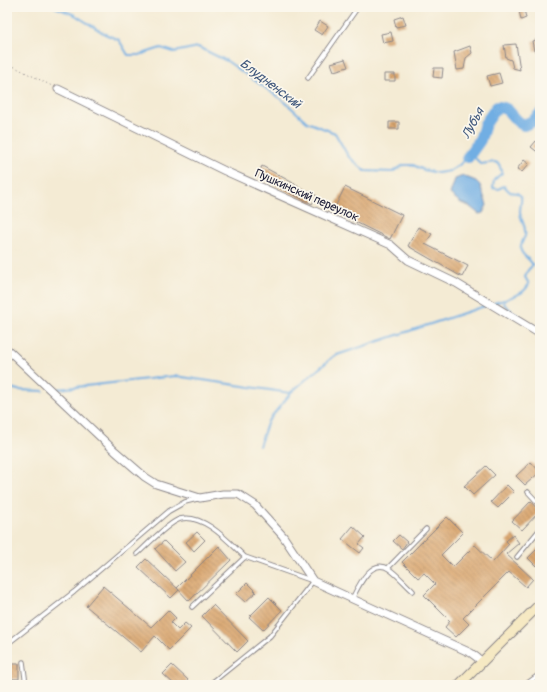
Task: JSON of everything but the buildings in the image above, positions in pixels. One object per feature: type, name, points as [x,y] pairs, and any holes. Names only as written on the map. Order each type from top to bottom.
[{"type":"street","name":"Пушкинский переулок","points":[[58,89],[225,171],[391,245],[408,260],[456,283],[540,334]]},
{"type":"street","points":[[7,349],[145,477],[156,484],[200,498],[223,494],[238,494],[246,498],[255,505],[283,536],[314,580],[470,653],[482,662]]},
{"type":"street","points":[[459,685],[540,604]]},
{"type":"lane","points":[[308,78],[358,7]]},
{"type":"lane","points":[[528,492],[540,505]]},
{"type":"lane","points":[[11,641],[74,592],[169,510],[185,502],[200,498]]},
{"type":"lane","points":[[137,554],[179,519],[188,518],[205,523],[217,531],[245,557],[314,580],[270,636],[209,685]]},
{"type":"lane","points":[[388,568],[426,529]]},
{"type":"lane","points":[[517,557],[540,529]]},
{"type":"lane","points":[[192,606],[245,557]]},
{"type":"lane","points":[[352,599],[363,578],[370,571],[380,566],[388,568],[413,591]]},
{"type":"lane","points":[[23,662],[26,685]]},
{"type":"lane","points":[[525,685],[540,674]]},
{"type":"path","points":[[7,63],[58,89]]},
{"type":"water","points":[[463,176],[476,181],[480,185],[487,205],[483,213],[479,214],[450,194],[455,179]]},
{"type":"waterway","name":"Блудненский","points":[[55,7],[75,15],[105,34],[119,40],[128,55],[139,55],[161,48],[174,52],[198,47],[227,61],[285,102],[307,122],[335,133],[348,156],[365,171],[392,172],[404,165],[413,165],[424,170],[438,173],[450,171],[468,157],[474,157],[481,164],[495,162],[499,164],[502,173],[494,180],[493,188],[498,189],[504,186],[510,192],[517,193],[521,196],[520,215],[525,232],[521,245],[521,251],[533,265],[528,270],[525,277],[529,284],[527,288],[521,293],[505,300],[504,304],[520,318]]},
{"type":"waterway","name":"Лубья","points":[[468,157],[480,140],[485,124],[497,107],[506,109],[519,123],[524,125],[533,121],[540,114]]},
{"type":"waterway","points":[[494,303],[504,300]]},
{"type":"waterway","points":[[58,389],[175,376],[290,393],[334,356],[485,306]]},
{"type":"waterway","points":[[534,327],[540,326]]},
{"type":"waterway","points":[[7,387],[18,390],[43,391]]},
{"type":"waterway","points":[[259,446],[268,421],[290,394]]}]
